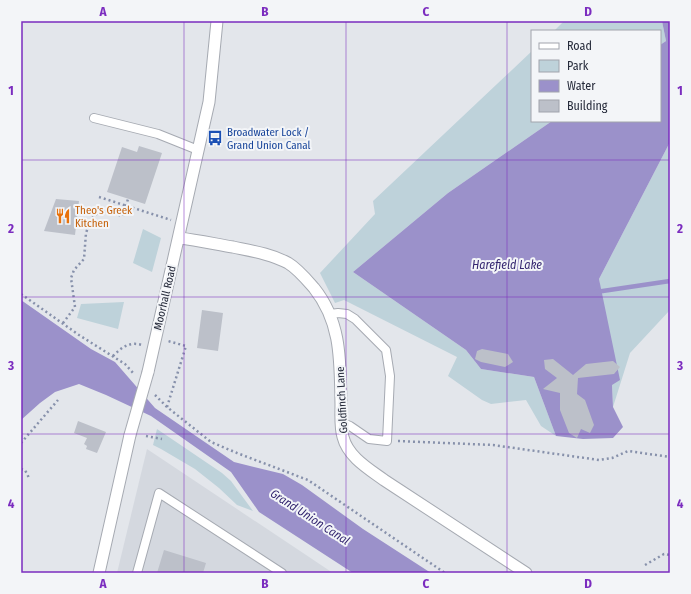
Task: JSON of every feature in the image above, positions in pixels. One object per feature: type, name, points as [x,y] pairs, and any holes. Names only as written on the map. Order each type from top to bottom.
[{"type":"street","name":"Moorhall Road","points":[[99,573],[130,435],[148,372],[209,102],[217,21]]},
{"type":"street","name":"Goldfinch Lane","points":[[179,238],[271,256],[289,264],[309,282],[321,297],[330,314],[337,336],[341,422],[343,437],[348,449],[366,467],[384,480],[526,573]]},
{"type":"lane","points":[[94,118],[158,134],[198,150]]},
{"type":"lane","points":[[330,314],[347,314],[355,319],[386,350],[390,376],[387,440],[369,439],[350,426],[341,422]]},
{"type":"lane","points":[[137,573],[159,493],[282,573]]},
{"type":"path","points":[[99,197],[171,220]]},
{"type":"path","points":[[63,323],[76,307],[71,278],[74,270],[84,259],[86,233],[91,219],[101,210],[124,216],[128,199]]},
{"type":"path","points":[[21,294],[113,356],[122,347],[136,344],[142,345]]},
{"type":"path","points":[[168,341],[186,346],[167,407],[211,442],[308,480],[445,573]]},
{"type":"path","points":[[21,443],[58,400]]},
{"type":"path","points":[[146,436],[162,439]]},
{"type":"path","points":[[387,440],[493,445],[599,460],[612,458],[628,451],[670,457]]},
{"type":"path","points":[[21,469],[25,470],[29,478]]},
{"type":"path","points":[[645,566],[664,554],[670,555]]},
{"type":"shaded area","points":[[147,449],[333,573],[117,573]]},
{"type":"green space","points":[[564,21],[662,21],[666,41],[661,44],[661,30],[555,30]]},
{"type":"green space","points":[[531,52],[531,122],[551,122],[448,193],[353,272],[466,350],[481,369],[534,377],[556,436],[541,426],[526,400],[491,404],[482,400],[448,376],[457,357],[344,300],[335,303],[320,273],[375,214],[373,201]]},
{"type":"green space","points":[[670,142],[670,310],[630,353],[613,407],[612,385],[599,279]]},
{"type":"green space","points":[[143,229],[161,238],[152,272],[133,263]]},
{"type":"green space","points":[[124,302],[118,329],[77,318],[81,304]]},
{"type":"green space","points":[[157,429],[222,473],[231,481],[253,511],[237,505],[195,469],[153,445]]},
{"type":"water","name":"Harefield Lake","points":[[662,21],[670,21],[670,142],[599,279],[620,380],[612,385],[613,407],[623,427],[613,438],[583,439],[556,436],[534,377],[481,369],[466,350],[353,272],[448,193],[551,122],[661,122],[661,44],[666,41]]},
{"type":"water","name":"Grand Union Canal","points":[[21,300],[91,349],[115,362],[155,408],[234,462],[283,474],[302,485],[363,529],[431,573],[353,573],[259,512],[231,472],[151,416],[79,384],[55,392],[21,420]]},
{"type":"building","points":[[139,146],[162,153],[145,204],[107,192],[122,147],[137,152]]},
{"type":"building","name":"Theo's Greek Kitchen","points":[[56,199],[79,201],[75,235],[44,231]]},
{"type":"building","points":[[202,310],[223,313],[218,351],[197,348]]},
{"type":"building","points":[[482,349],[508,354],[513,362],[505,367],[481,362],[475,359],[477,351]]},
{"type":"building","points":[[553,359],[573,375],[586,364],[613,361],[620,367],[614,374],[578,378],[577,394],[585,400],[594,425],[590,433],[581,429],[577,438],[569,433],[560,410],[560,393],[543,389],[557,378],[545,369],[544,360]]},
{"type":"building","points":[[78,421],[106,432],[97,453],[86,449],[87,446],[84,444],[87,438],[74,433]]},
{"type":"building","points":[[164,550],[206,563],[203,573],[157,573]]},
{"type":"waterway","points":[[596,292],[670,281]]},
{"type":"place","name":"Broadwater Lock / Grand Union Canal","points":[[215,138]]},
{"type":"place","name":"Theo's Greek Kitchen","points":[[63,216]]}]
